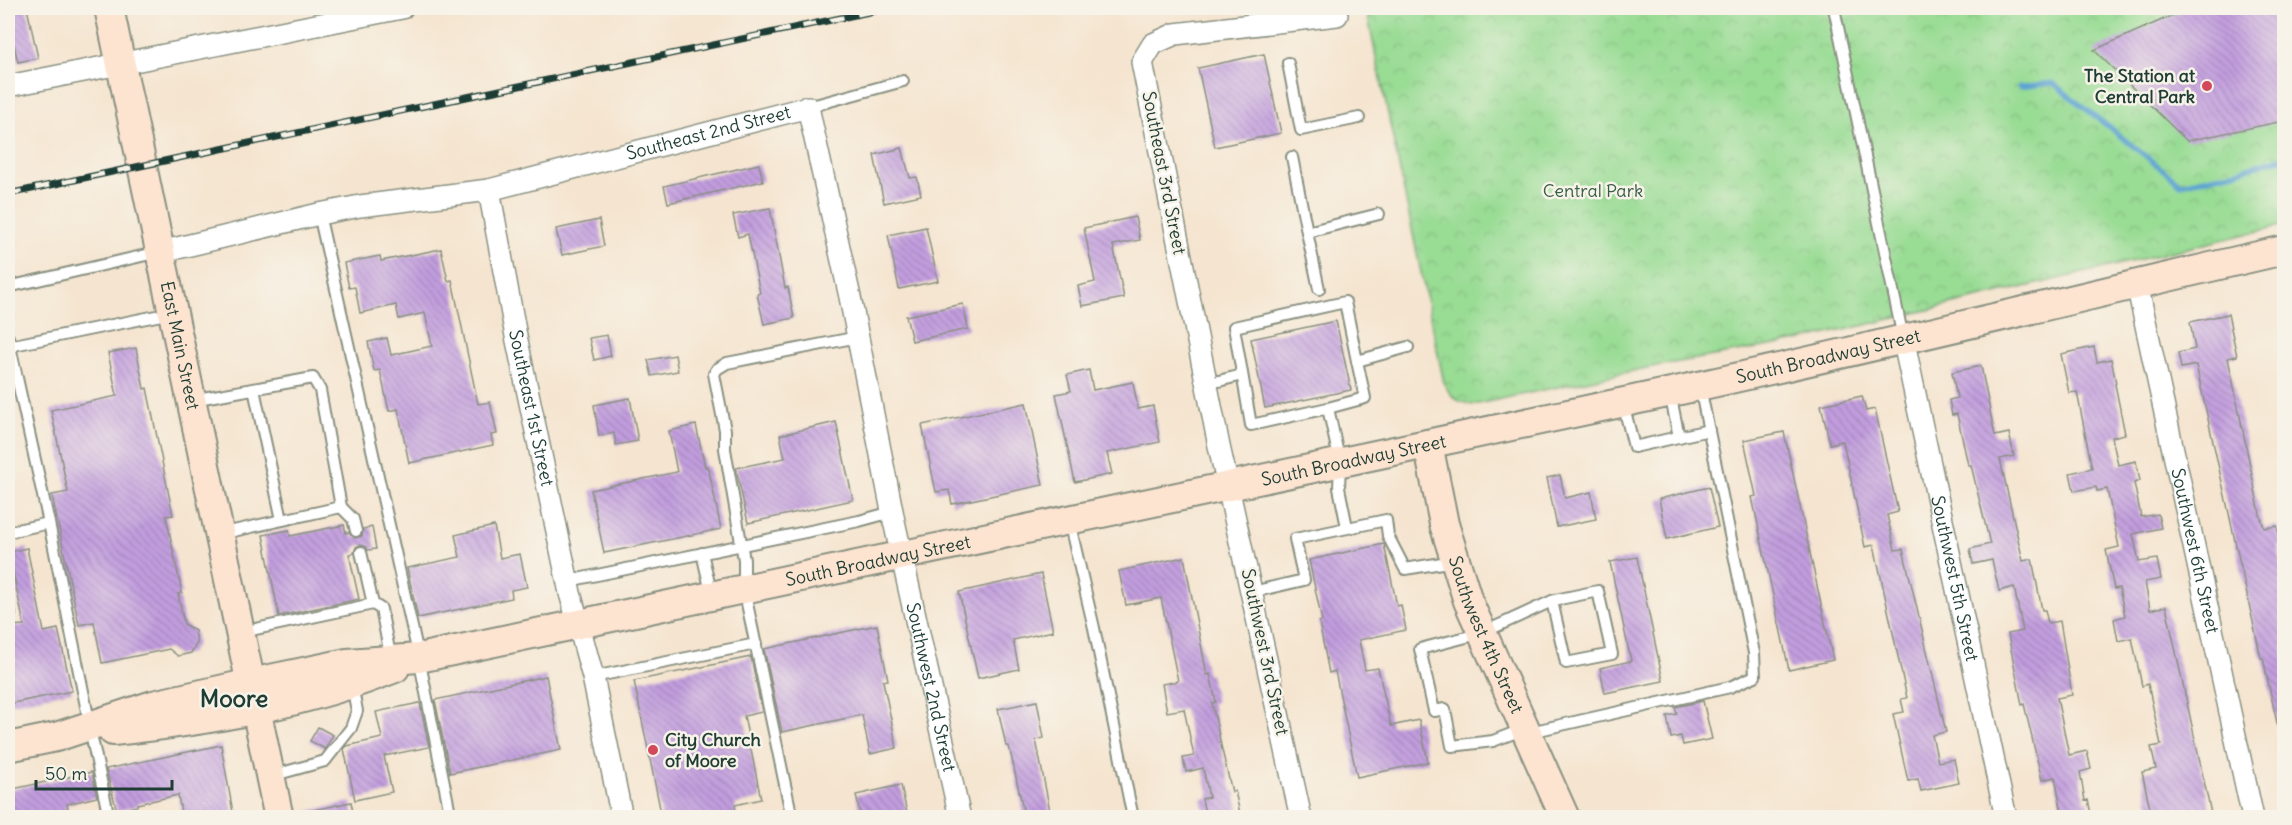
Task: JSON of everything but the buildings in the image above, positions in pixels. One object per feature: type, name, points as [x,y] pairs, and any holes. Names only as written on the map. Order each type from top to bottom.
[{"type":"main road","name":"East Main Street","points":[[109,8],[279,818]]},
{"type":"main road","name":"South Broadway Street","points":[[254,696],[347,663],[419,658],[1670,393],[2284,250]]},
{"type":"main road","name":"Southwest 4th Street","points":[[1428,444],[1444,524],[1455,561],[1482,633],[1565,818]]},
{"type":"main road","name":"South Broadway Street","points":[[254,696],[352,685],[419,658]]},
{"type":"main road","points":[[8,747],[91,730],[153,705],[254,696]]},
{"type":"street","points":[[8,86],[402,8]]},
{"type":"street","name":"Southeast 3rd Street","points":[[1229,487],[1142,62],[1153,44],[1174,34],[1337,15]]},
{"type":"street","name":"Southeast 2nd Street","points":[[161,252],[360,206],[489,190],[808,108],[903,556]]},
{"type":"street","name":"Southeast 1st Street","points":[[489,190],[516,336],[568,581],[593,677],[622,818]]},
{"type":"street","name":"Southwest 6th Street","points":[[2137,284],[2253,818]]},
{"type":"street","name":"Southwest 5th Street","points":[[1903,338],[2006,818]]},
{"type":"street","name":"Southwest 3rd Street","points":[[1229,487],[1301,818]]},
{"type":"street","name":"Southwest 2nd Street","points":[[903,556],[960,818]]},
{"type":"lane","points":[[1834,8],[1903,338]]},
{"type":"lane","points":[[1288,63],[1301,130],[1359,118]]},
{"type":"lane","points":[[808,108],[903,81]]},
{"type":"lane","points":[[1292,157],[1319,289]]},
{"type":"lane","points":[[319,214],[419,658],[451,818]]},
{"type":"lane","points":[[1307,232],[1379,214]]},
{"type":"lane","points":[[8,287],[161,252]]},
{"type":"lane","points":[[1345,302],[1365,398],[1251,425],[1242,375],[1234,327],[1345,302]]},
{"type":"lane","points":[[109,818],[49,523],[8,342],[174,312]]},
{"type":"lane","points":[[792,818],[744,589],[742,545],[725,430],[714,374],[717,369],[727,363],[858,337]]},
{"type":"lane","points":[[1357,361],[1408,347]]},
{"type":"lane","points":[[1207,384],[1242,375]]},
{"type":"lane","points":[[192,400],[313,378],[320,390],[341,507],[353,519],[356,531]]},
{"type":"lane","points":[[1551,601],[1566,663],[1612,654],[1598,591],[1551,601],[1482,633],[1420,649],[1434,711],[1445,709],[1452,746],[1493,741],[1525,731],[1730,687],[1755,676],[1754,653],[1700,386]]},
{"type":"lane","points":[[254,389],[282,520]]},
{"type":"lane","points":[[1670,393],[1679,437]]},
{"type":"lane","points":[[1623,403],[1634,447],[1709,430]]},
{"type":"lane","points":[[1328,408],[1340,463],[1339,488],[1347,527]]},
{"type":"lane","points":[[220,534],[341,507]]},
{"type":"lane","points":[[568,581],[859,521],[892,512]]},
{"type":"lane","points":[[1252,591],[1304,580],[1295,538],[1386,519],[1388,536],[1405,569],[1455,561]]},
{"type":"lane","points":[[1069,521],[1094,628],[1133,818]]},
{"type":"lane","points":[[8,532],[49,523]]},
{"type":"lane","points":[[361,552],[373,604]]},
{"type":"lane","points":[[702,553],[712,596]]},
{"type":"lane","points":[[240,633],[373,604],[381,609],[391,660]]},
{"type":"lane","points":[[593,677],[756,644]]},
{"type":"lane","points":[[270,776],[325,760],[351,729],[357,711],[352,685]]},
{"type":"green space","name":"Central Park","points":[[1366,8],[2284,8],[2284,225],[1798,341],[1656,366],[1473,405],[1467,404],[1452,396],[1444,383]]},
{"type":"waterway","points":[[1983,8],[2048,8]]},
{"type":"waterway","points":[[2019,87],[2053,83],[2181,184],[2234,172],[2284,157]]},
{"type":"railway","points":[[8,194],[888,8]]},
{"type":"place","name":"The Station at Central Park","points":[[2207,86]]},
{"type":"place","name":"City Church of Moore","points":[[653,750]]},
{"type":"district","name":"Moore","points":[[234,699]]}]
